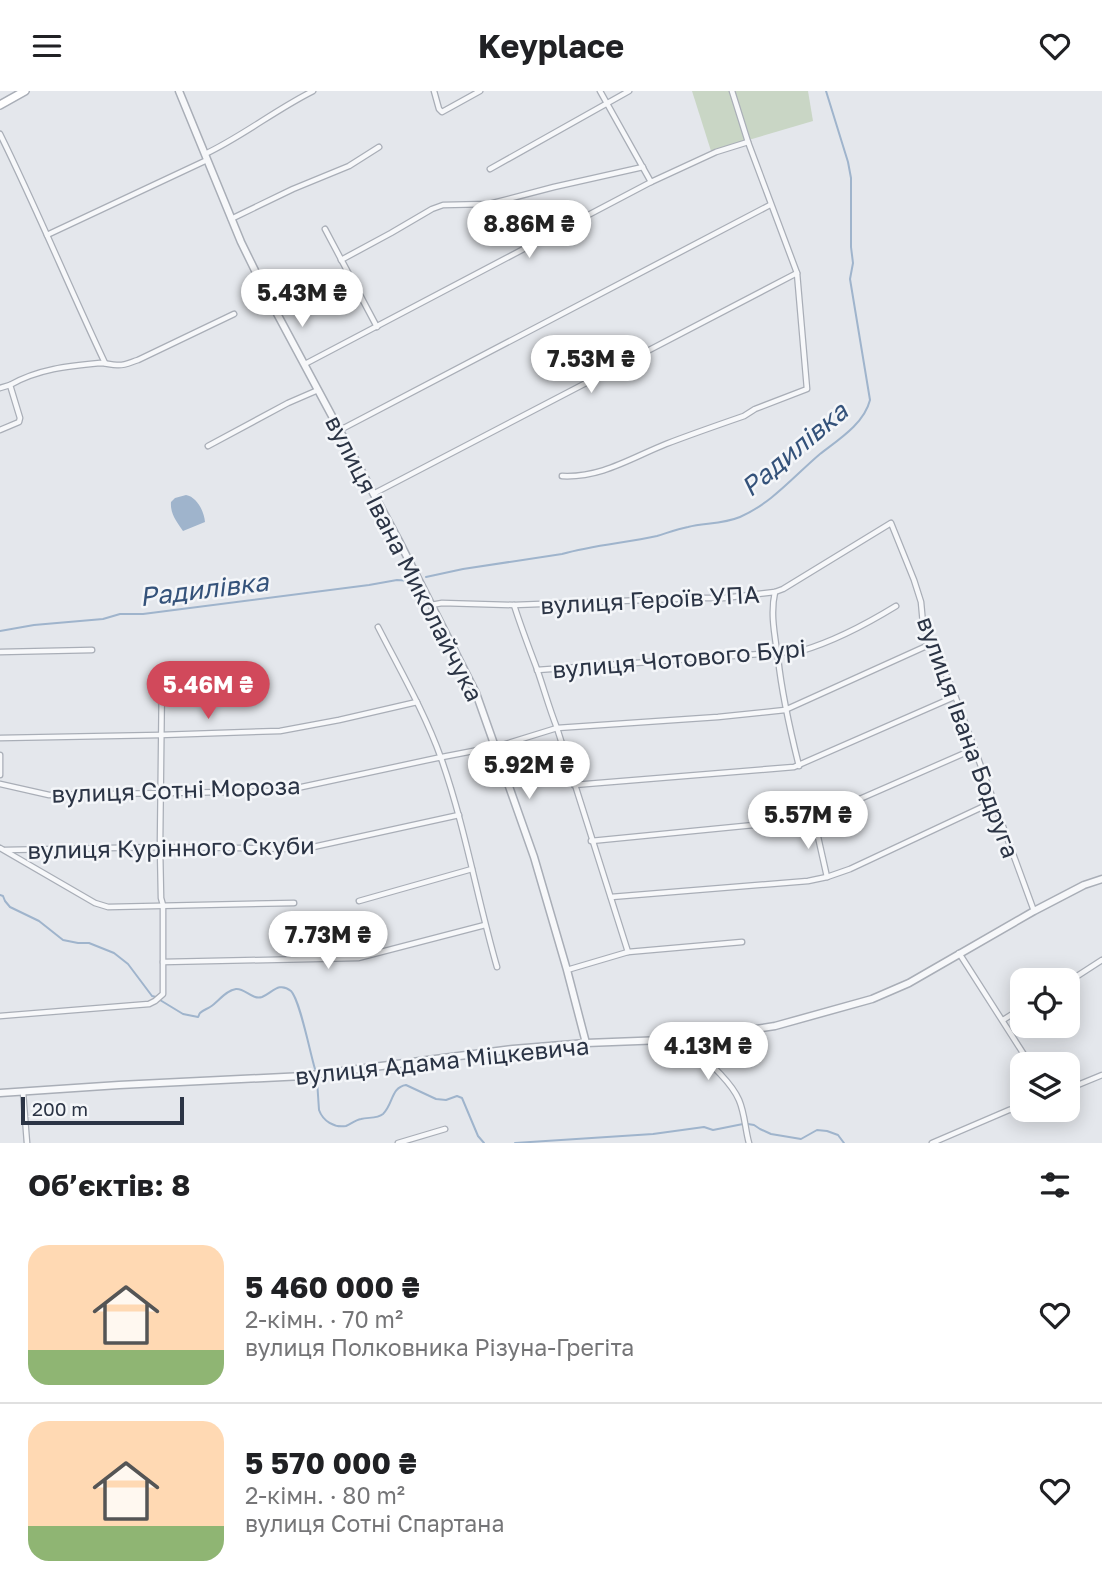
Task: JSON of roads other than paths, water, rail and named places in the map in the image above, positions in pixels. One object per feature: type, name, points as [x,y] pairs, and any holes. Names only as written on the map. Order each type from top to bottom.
[{"type":"main road","points":[[0,105],[24,91]]},
{"type":"street","name":"вулиця Івана Миколайчука","points":[[179,91],[231,219],[266,293],[476,693],[534,857],[586,1043]]},
{"type":"street","points":[[47,235],[206,157],[289,103],[313,91]]},
{"type":"street","points":[[434,91],[442,112],[480,91]]},
{"type":"street","points":[[600,91],[651,182]]},
{"type":"street","points":[[490,169],[629,91]]},
{"type":"street","points":[[562,476],[587,476],[807,389],[797,272],[748,142],[732,91]]},
{"type":"street","points":[[0,134],[105,363]]},
{"type":"street","points":[[305,364],[651,182],[716,152],[748,142]]},
{"type":"street","points":[[231,219],[349,166],[379,147]]},
{"type":"street","points":[[341,260],[443,205],[489,204],[643,167]]},
{"type":"street","points":[[340,431],[771,205]]},
{"type":"street","points":[[325,229],[377,327]]},
{"type":"street","points":[[373,494],[797,272]]},
{"type":"street","points":[[0,389],[25,376],[52,368],[105,363],[117,365],[138,360],[234,314]]},
{"type":"street","points":[[0,430],[19,422],[20,418],[10,385]]},
{"type":"street","points":[[208,446],[288,403],[319,390]]},
{"type":"street","name":"вулиця Героїв УПА","points":[[431,605],[645,601],[724,598],[775,592],[891,523]]},
{"type":"street","name":"вулиця Івана Бодруга","points":[[891,523],[915,580],[923,621],[951,686],[1034,911]]},
{"type":"street","points":[[775,592],[774,639],[785,709],[799,766]]},
{"type":"street","points":[[514,605],[557,728],[628,952]]},
{"type":"street","name":"вулиця Чотового Бурі","points":[[537,670],[801,651],[864,626],[895,606]]},
{"type":"street","points":[[378,627],[441,757],[459,815],[485,925],[498,967]]},
{"type":"street","name":"вулиця Сотні Мороза","points":[[0,784],[50,795],[283,791],[496,746],[557,728],[718,717],[785,709],[932,643]]},
{"type":"street","points":[[0,652],[92,650]]},
{"type":"street","points":[[0,1016],[146,1004],[159,998],[164,992],[160,847],[162,674]]},
{"type":"street","points":[[574,785],[791,768],[954,697]]},
{"type":"street","points":[[0,738],[280,731],[416,702]]},
{"type":"street","points":[[592,841],[814,819],[974,749]]},
{"type":"street","points":[[0,755],[0,775]]},
{"type":"street","points":[[611,897],[808,881],[827,877],[850,869],[993,802]]},
{"type":"street","name":"вулиця Курінного Скуби","points":[[3,849],[304,849],[459,815]]},
{"type":"street","points":[[814,819],[827,877]]},
{"type":"street","points":[[3,849],[100,905],[114,908],[294,903]]},
{"type":"street","points":[[359,901],[472,869]]},
{"type":"street","name":"вулиця Адама Міцкевича","points":[[0,1093],[316,1074],[513,1049],[586,1043],[683,1040],[775,1025],[872,999],[913,981],[1034,911],[1084,885],[1102,879]]},
{"type":"street","points":[[163,962],[358,957],[485,925]]},
{"type":"street","points":[[567,970],[628,952],[742,942]]},
{"type":"street","points":[[959,953],[1023,1052]]},
{"type":"street","points":[[1080,974],[1102,960]]},
{"type":"street","points":[[1003,1020],[1010,1016]]},
{"type":"street","points":[[683,1040],[732,1089],[745,1119],[749,1143]]},
{"type":"street","points":[[1080,1084],[1102,1075]]},
{"type":"street","points":[[23,1092],[27,1143]]},
{"type":"street","points":[[932,1143],[1010,1111]]},
{"type":"street","points":[[398,1143],[445,1129]]},
{"type":"water","points":[[186,495],[199,505],[205,522],[183,531],[173,514],[171,502]]},
{"type":"waterway","name":"Радилівка","points":[[426,577],[657,536],[740,517],[773,497],[862,417],[870,400],[850,279],[853,263],[851,178],[826,91]]},
{"type":"waterway","name":"Радилівка","points":[[0,631],[397,580],[412,581]]},
{"type":"waterway","points":[[0,895],[10,907],[39,921],[63,940],[89,943],[114,953],[128,964],[152,996],[156,997]]},
{"type":"waterway","points":[[160,1000],[183,1014],[198,1017],[232,990],[239,989],[252,996],[262,997],[279,987],[287,988],[298,1005],[315,1069]]},
{"type":"waterway","points":[[317,1080],[319,1110],[333,1125],[346,1126],[359,1120],[381,1116],[397,1089],[406,1085],[436,1099],[446,1100],[457,1096],[462,1098],[478,1136],[484,1143]]},
{"type":"waterway","points":[[515,1143],[653,1134],[704,1127],[713,1130],[743,1124]]},
{"type":"waterway","points":[[748,1124],[771,1134],[801,1139],[817,1130],[827,1131],[838,1135],[844,1143]]}]
